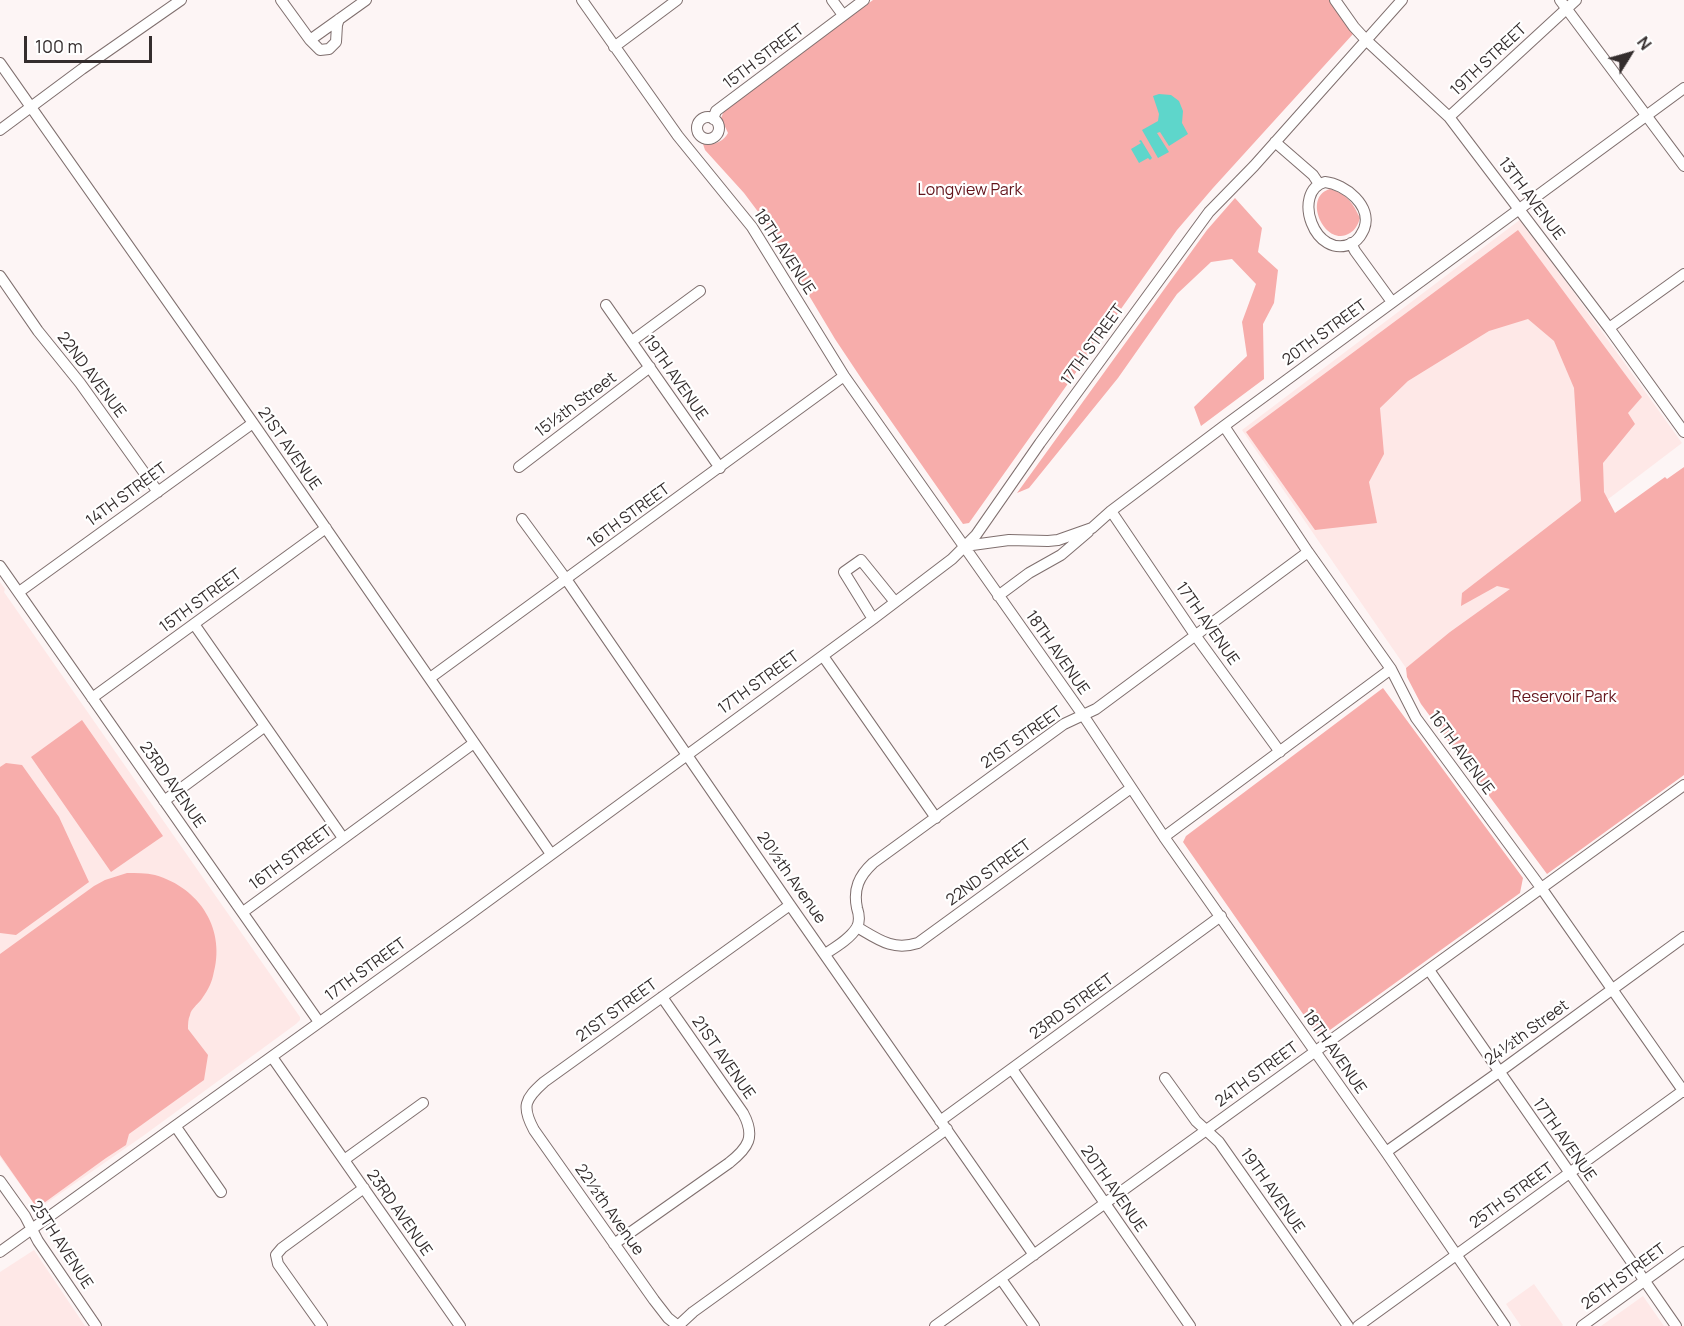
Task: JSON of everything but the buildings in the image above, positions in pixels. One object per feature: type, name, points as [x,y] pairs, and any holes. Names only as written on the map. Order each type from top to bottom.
[{"type":"street","points":[[280,0],[320,50],[329,50],[336,42],[339,19]]},
{"type":"street","points":[[310,40],[366,0]]},
{"type":"street","name":"18TH AVENUE","points":[[582,0],[678,136],[752,227],[844,376],[1083,715],[1164,837],[1386,1152],[1505,1326]]},
{"type":"street","points":[[614,47],[677,0]]},
{"type":"street","points":[[832,0],[843,15]]},
{"type":"street","name":"15TH STREET","points":[[713,119],[716,111],[864,0]]},
{"type":"street","name":"13TH AVENUE","points":[[1335,0],[1366,40],[1449,117],[1609,328],[1684,432]]},
{"type":"street","name":"17TH STREET","points":[[0,1252],[176,1127],[823,656],[952,559],[976,535],[1040,443],[1209,212],[1402,0]]},
{"type":"street","name":"19TH STREET","points":[[1449,117],[1563,4],[1576,0]]},
{"type":"street","points":[[0,130],[175,2]]},
{"type":"street","points":[[1563,4],[1684,165]]},
{"type":"street","name":"21ST AVENUE","points":[[0,63],[253,423],[551,854]]},
{"type":"street","name":"20TH STREET","points":[[964,546],[1009,540],[1058,540],[1092,528],[1224,426],[1684,88]]},
{"type":"street","points":[[1275,142],[1313,175],[1319,184]]},
{"type":"street","points":[[1334,183],[1344,188],[1356,198],[1365,212],[1365,226],[1360,237],[1351,243],[1338,247],[1322,239],[1316,232],[1310,219],[1309,204],[1319,184],[1334,183]]},
{"type":"street","points":[[1351,243],[1354,251],[1392,302]]},
{"type":"street","points":[[1609,328],[1684,274]]},
{"type":"street","name":"22ND AVENUE","points":[[0,276],[38,331],[80,383],[158,492]]},
{"type":"street","points":[[632,341],[700,291]]},
{"type":"street","name":"19TH AVENUE","points":[[606,305],[720,468]]},
{"type":"street","name":"15½th Street","points":[[519,467],[650,367]]},
{"type":"street","name":"16TH STREET","points":[[430,678],[844,376]]},
{"type":"street","name":"14TH STREET","points":[[19,592],[253,423]]},
{"type":"street","name":"16TH AVENUE","points":[[1224,426],[1308,552],[1391,669],[1416,718],[1542,889],[1684,1091]]},
{"type":"street","name":"17TH AVENUE","points":[[1111,512],[1195,635],[1280,752]]},
{"type":"street","name":"20½th Avenue","points":[[522,519],[567,579],[790,905],[1034,1255]]},
{"type":"street","name":"15TH STREET","points":[[92,698],[326,528]]},
{"type":"street","points":[[998,596],[1029,573],[1061,555],[1092,528]]},
{"type":"street","name":"21ST STREET","points":[[857,927],[859,915],[855,899],[856,890],[861,876],[873,863],[1064,724],[1096,709],[1308,552]]},
{"type":"street","points":[[873,619],[844,572],[861,560],[895,602]]},
{"type":"street","name":"23RD AVENUE","points":[[0,566],[319,1022]]},
{"type":"street","points":[[194,624],[343,838]]},
{"type":"street","points":[[823,656],[936,818]]},
{"type":"street","points":[[1164,837],[1391,669]]},
{"type":"street","points":[[164,801],[264,727]]},
{"type":"street","name":"16TH STREET","points":[[243,912],[474,743]]},
{"type":"street","name":"24TH STREET","points":[[935,1326],[1684,785]]},
{"type":"street","name":"22ND STREET","points":[[857,927],[895,946],[903,947],[918,943],[1131,788]]},
{"type":"street","name":"21ST STREET","points":[[526,1106],[526,1101],[532,1092],[544,1082],[790,905]]},
{"type":"street","name":"23RD STREET","points":[[678,1326],[693,1311],[944,1125],[1012,1069],[1221,916]]},
{"type":"street","points":[[825,954],[857,927]]},
{"type":"street","name":"24½th Street","points":[[1386,1152],[1500,1072],[1684,937]]},
{"type":"street","name":"17TH AVENUE","points":[[1429,970],[1676,1326]]},
{"type":"street","name":"21ST AVENUE","points":[[614,1244],[742,1153],[749,1139],[750,1131],[743,1113],[662,997]]},
{"type":"street","name":"23RD AVENUE","points":[[272,1057],[460,1326]]},
{"type":"street","name":"20TH AVENUE","points":[[1012,1069],[1190,1326]]},
{"type":"street","name":"19TH AVENUE","points":[[1165,1078],[1196,1121],[1219,1142],[1348,1326]]},
{"type":"street","name":"25TH STREET","points":[[1358,1326],[1684,1091]]},
{"type":"street","points":[[344,1160],[423,1103]]},
{"type":"street","name":"22½th Avenue","points":[[526,1106],[527,1115],[534,1130],[661,1310],[678,1326]]},
{"type":"street","points":[[176,1127],[221,1192]]},
{"type":"street","name":"25TH AVENUE","points":[[0,1181],[96,1326]]},
{"type":"street","points":[[322,1326],[278,1264],[276,1255],[282,1248],[364,1188]]},
{"type":"street","name":"26TH STREET","points":[[1582,1326],[1684,1252]]},
{"type":"street","points":[[1001,1279],[1034,1326]]},
{"type":"shaded area","points":[[1521,219],[1682,443],[1603,503],[1612,516],[1406,668],[1242,430]]},
{"type":"shaded area","points":[[0,582],[5,589],[4,592],[300,1017],[296,1024],[143,1136],[38,1209],[0,1157]]},
{"type":"shaded area","points":[[34,1250],[85,1326],[0,1326],[0,1272]]},
{"type":"shaded area","points":[[1534,1284],[1562,1326],[1521,1326],[1506,1304]]},
{"type":"shaded area","points":[[1643,1296],[1664,1326],[1601,1326]]},
{"type":"green space","name":"Longview Park","points":[[873,0],[1329,0],[1353,34],[1177,230],[969,523],[963,524],[863,381],[835,339],[762,217],[744,193],[705,150],[703,144],[717,143],[728,133],[721,118],[724,111]]},
{"type":"green space","points":[[1330,189],[1349,200],[1360,218],[1350,233],[1341,236],[1333,234],[1320,220],[1317,211],[1318,202],[1322,194]]},
{"type":"green space","points":[[1235,198],[1262,228],[1258,252],[1278,270],[1274,303],[1263,324],[1264,379],[1201,426],[1194,407],[1247,356],[1242,322],[1256,284],[1232,259],[1211,262],[1177,294],[1118,378],[1029,488],[1017,493],[1207,230]]},
{"type":"green space","name":"Reservoir Park","points":[[1518,230],[1642,397],[1628,413],[1635,424],[1603,463],[1604,492],[1615,513],[1665,477],[1667,479],[1684,467],[1684,775],[1547,874],[1421,704],[1407,677],[1406,668],[1450,632],[1510,589],[1497,586],[1461,606],[1462,593],[1581,501],[1574,388],[1554,341],[1528,319],[1489,331],[1408,381],[1380,408],[1384,454],[1369,482],[1377,523],[1315,530],[1246,432]]},
{"type":"green space","points":[[1383,688],[1523,878],[1520,893],[1323,1035],[1317,1034],[1183,842],[1186,836]]},
{"type":"green space","points":[[82,720],[163,836],[111,872],[31,757]]},
{"type":"green space","points":[[6,763],[22,765],[59,817],[89,882],[16,935],[0,933],[0,767]]},
{"type":"green space","points":[[127,873],[145,873],[171,881],[197,901],[213,927],[216,959],[213,976],[206,992],[192,1011],[188,1023],[188,1029],[208,1055],[204,1080],[129,1134],[126,1145],[37,1208],[0,1155],[0,954],[94,886]]},
{"type":"water","points":[[1171,95],[1179,101],[1183,111],[1182,123],[1188,134],[1169,146],[1160,132],[1157,133],[1169,152],[1158,158],[1142,130],[1158,121],[1159,114],[1153,96]]},
{"type":"water","points":[[1141,140],[1152,158],[1139,163],[1131,149],[1141,143],[1139,141]]}]
